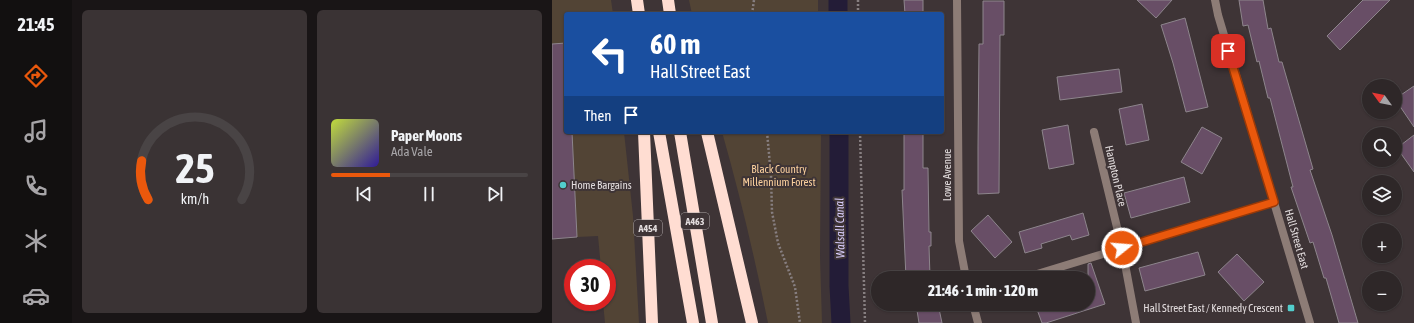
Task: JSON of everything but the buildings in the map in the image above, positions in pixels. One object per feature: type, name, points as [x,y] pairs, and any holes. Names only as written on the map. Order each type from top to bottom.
[{"type":"highway","points":[[637,0],[639,12]]},
{"type":"highway","points":[[668,0],[670,12]]},
{"type":"highway","name":"A454","points":[[644,134],[652,323]]},
{"type":"highway","name":"A463","points":[[659,134],[693,323]]},
{"type":"highway","name":"A463","points":[[680,134],[712,323]]},
{"type":"highway","points":[[707,134],[752,323]]},
{"type":"street","name":"Lowe Avenue","points":[[958,0],[959,241],[965,271]]},
{"type":"street","name":"Hall Street East","points":[[1215,0],[1218,15],[1310,323]]},
{"type":"street","name":"Hampton Place","points":[[1094,132],[1122,248],[1136,323]]},
{"type":"street","points":[[1047,271],[1274,202]]},
{"type":"street","points":[[975,311],[978,323]]},
{"type":"path","points":[[752,12],[754,0]]},
{"type":"path","points":[[858,0],[858,12]]},
{"type":"path","points":[[767,134],[771,176],[772,212],[778,243],[795,287],[800,323]]},
{"type":"path","points":[[860,134],[865,323]]},
{"type":"green space","points":[[552,0],[611,0],[613,12],[564,12],[564,43],[552,44]]},
{"type":"green space","points":[[689,0],[818,0],[818,12],[692,12]]},
{"type":"green space","points":[[572,134],[624,134],[633,216],[639,323],[605,323],[604,311],[616,311],[616,259],[600,259],[598,236],[577,237]]},
{"type":"green space","name":"Black Country Millennium Forest","points":[[723,134],[821,134],[820,257],[822,323],[768,323],[735,179]]},
{"type":"waterway","name":"Walsall Canal","points":[[838,0],[838,12]]},
{"type":"waterway","name":"Walsall Canal","points":[[839,134],[839,286],[841,323]]},
{"type":"place","name":"Home Bargains","points":[[563,185]]},
{"type":"place","name":"Hall Street East / Kennedy Crescent","points":[[1291,308]]},
{"type":"route","points":[[1122,248],[1274,202],[1228,51]]}]
